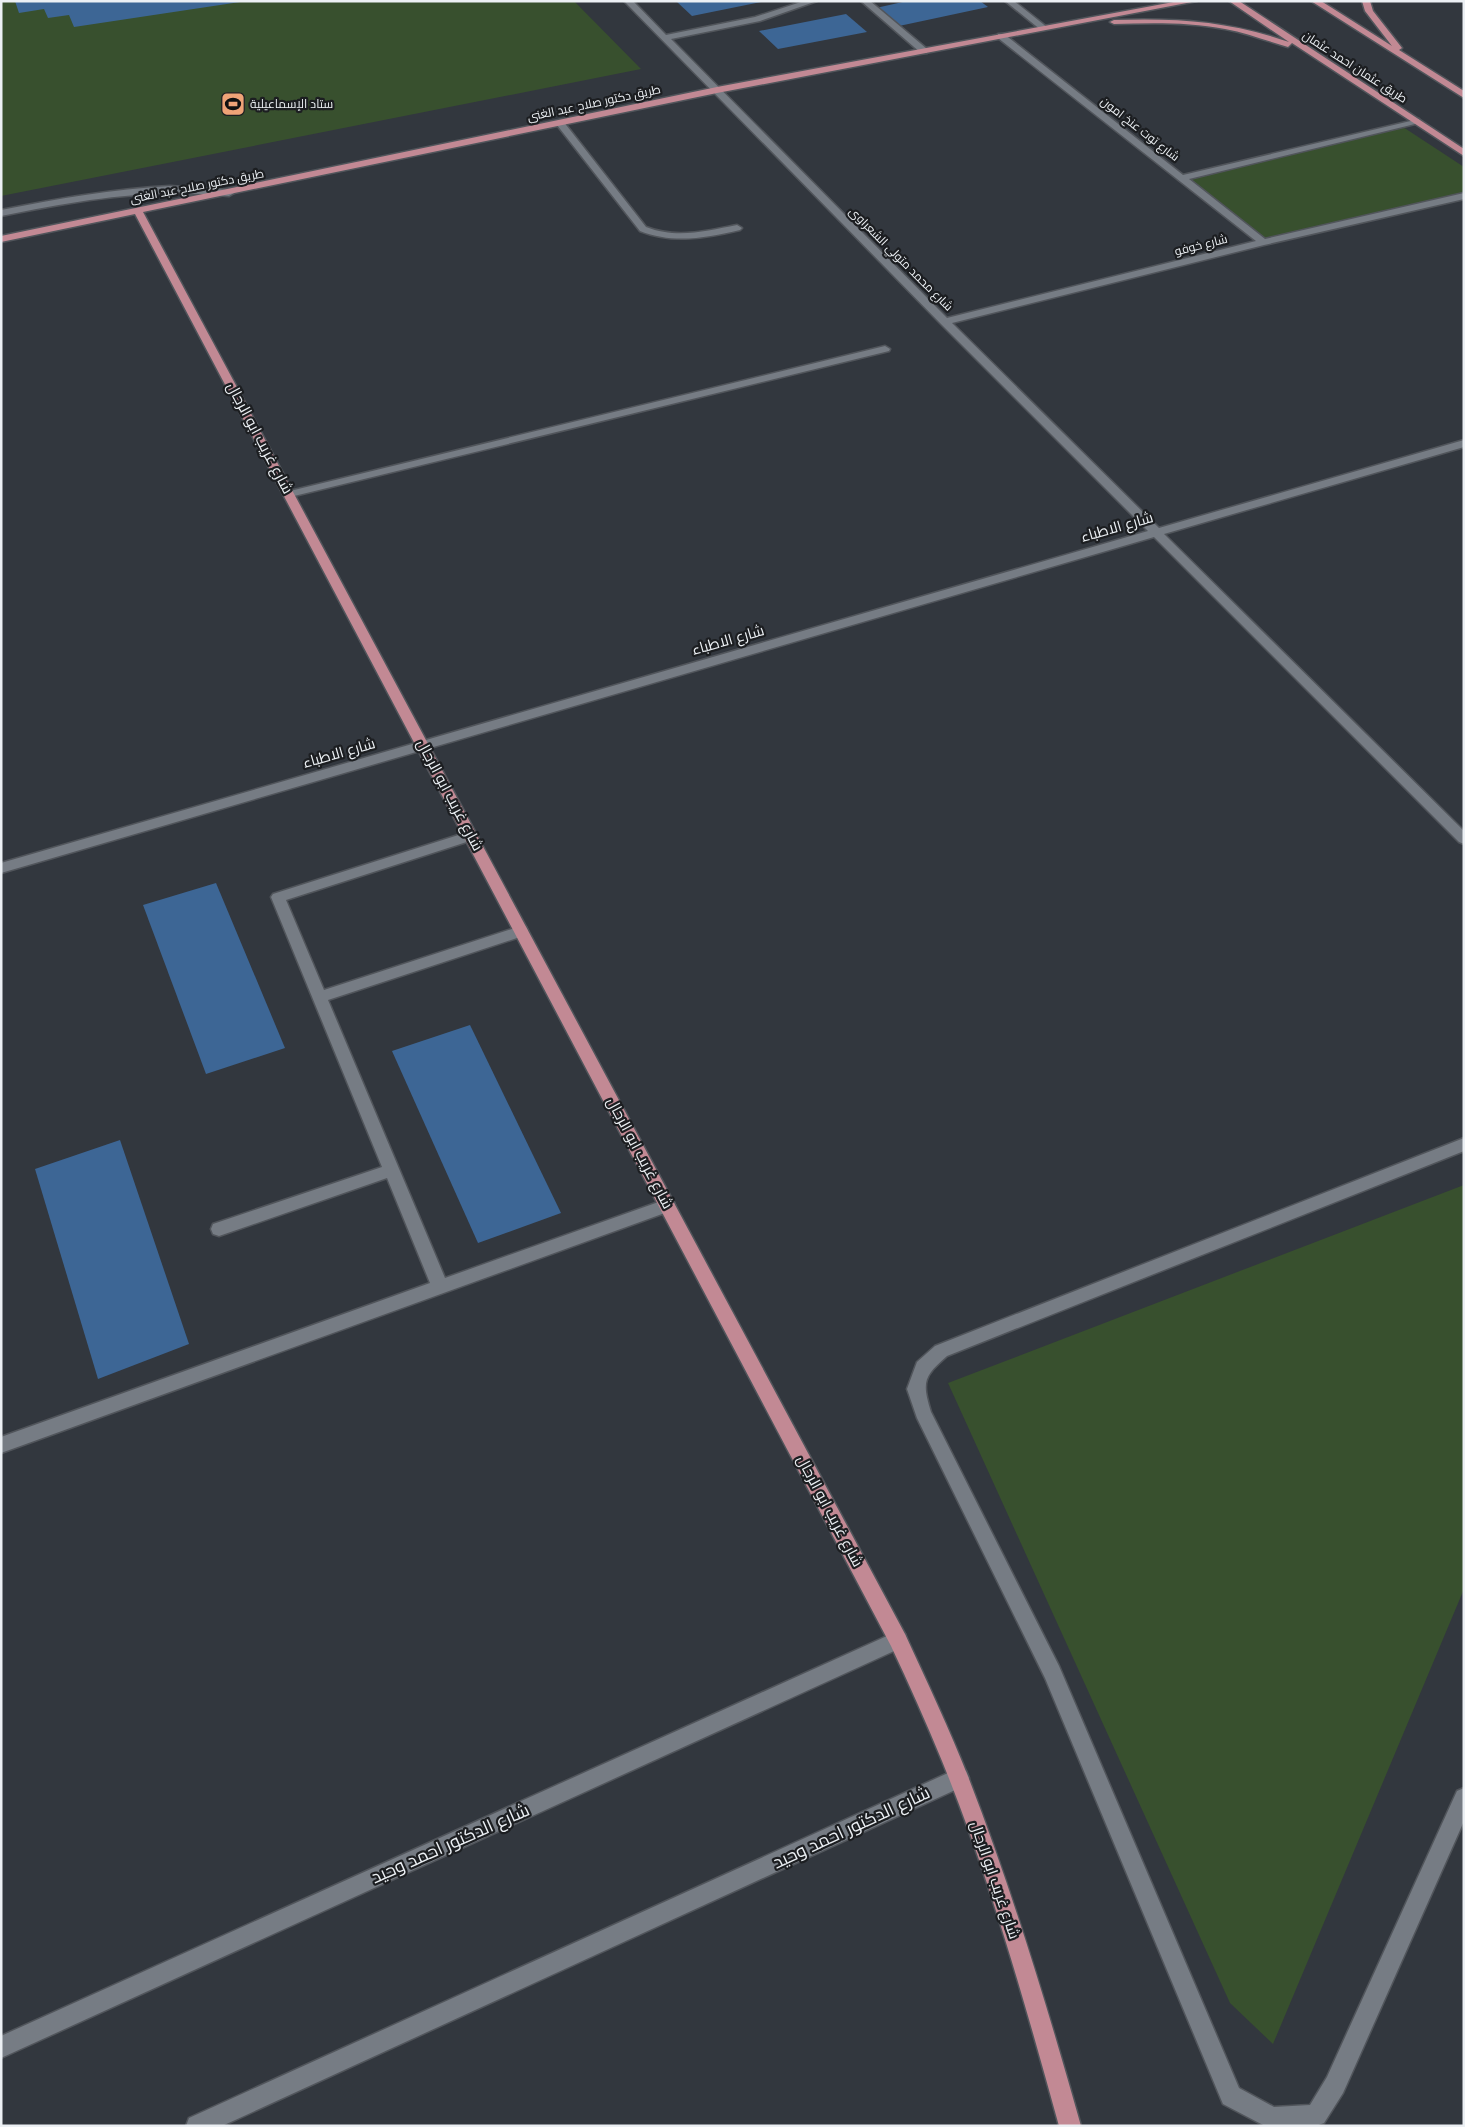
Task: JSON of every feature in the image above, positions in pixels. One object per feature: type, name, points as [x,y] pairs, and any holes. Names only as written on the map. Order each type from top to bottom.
[{"type":"main road","points":[[1146,9],[1165,1]]},
{"type":"main road","name":"طريق دكتور صلاح عبد الغنى","points":[[1,238],[229,193],[717,90],[1193,1]]},
{"type":"main road","name":"طريق عثمان احمد عثمان","points":[[1233,1],[1464,153]]},
{"type":"main road","points":[[1315,1],[1464,95]]},
{"type":"main road","points":[[1366,1],[1369,11],[1405,58]]},
{"type":"main road","points":[[1067,24],[1182,21],[1218,25],[1252,32],[1309,51]]},
{"type":"main road","name":"شارع غريب ابو الرجال","points":[[138,211],[898,1640],[959,1778],[1008,1917],[1038,2010],[1070,2126]]},
{"type":"street","name":"شارع محمد متولي الشعراوى","points":[[628,1],[945,322],[1158,532],[1464,839]]},
{"type":"street","points":[[665,38],[757,19],[812,1]]},
{"type":"street","points":[[865,1],[924,51]]},
{"type":"street","points":[[1009,1],[1044,28]]},
{"type":"street","name":"شارع توت عنخ امون","points":[[1001,36],[1263,242]]},
{"type":"street","points":[[1181,178],[1416,121]]},
{"type":"street","points":[[560,123],[643,228],[654,234],[685,238],[737,228]]},
{"type":"street","points":[[1,213],[89,195],[147,188],[185,188],[229,193]]},
{"type":"street","name":"شارع خوفو","points":[[945,322],[1263,242],[1464,196]]},
{"type":"street","points":[[290,494],[885,349]]},
{"type":"street","name":"شارع الاطباء","points":[[1,868],[1464,442]]},
{"type":"street","points":[[440,1287],[278,897],[471,836]]},
{"type":"street","points":[[320,997],[521,931]]},
{"type":"street","points":[[1464,1144],[941,1350],[923,1367],[916,1389],[923,1413],[1052,1672],[1232,2096],[1273,2118],[1316,2115],[1335,2085],[1464,1798]]},
{"type":"street","points":[[219,1229],[392,1170]]},
{"type":"street","points":[[1,1445],[667,1205]]},
{"type":"street","name":"شارع الدكتور احمد وحيد","points":[[1,2046],[898,1640]]},
{"type":"street","name":"شارع الدكتور احمد وحيد","points":[[197,2126],[959,1778]]},
{"type":"green space","name":"ستاد الإسماعيلية","points":[[1,1],[574,1],[641,69],[1,196]]},
{"type":"green space","points":[[1403,127],[1464,167],[1464,193],[1265,240],[1186,179]]},
{"type":"green space","points":[[1464,1185],[1464,1589],[1273,2044],[1230,2003],[948,1383]]},
{"type":"building","points":[[15,1],[240,2],[74,27],[69,15],[48,18],[44,9],[19,13]]},
{"type":"building","points":[[676,1],[761,1],[761,2],[692,16]]},
{"type":"building","points":[[907,1],[980,1],[988,7],[899,26],[876,8]]},
{"type":"building","points":[[846,14],[867,32],[778,49],[759,31]]},
{"type":"building","points":[[216,883],[285,1048],[206,1074],[143,905]]},
{"type":"building","points":[[470,1025],[561,1213],[478,1243],[392,1051]]},
{"type":"building","points":[[120,1140],[189,1344],[98,1379],[35,1169]]},
{"type":"place","name":"ستاد الإسماعيلية","points":[[233,104]]}]
